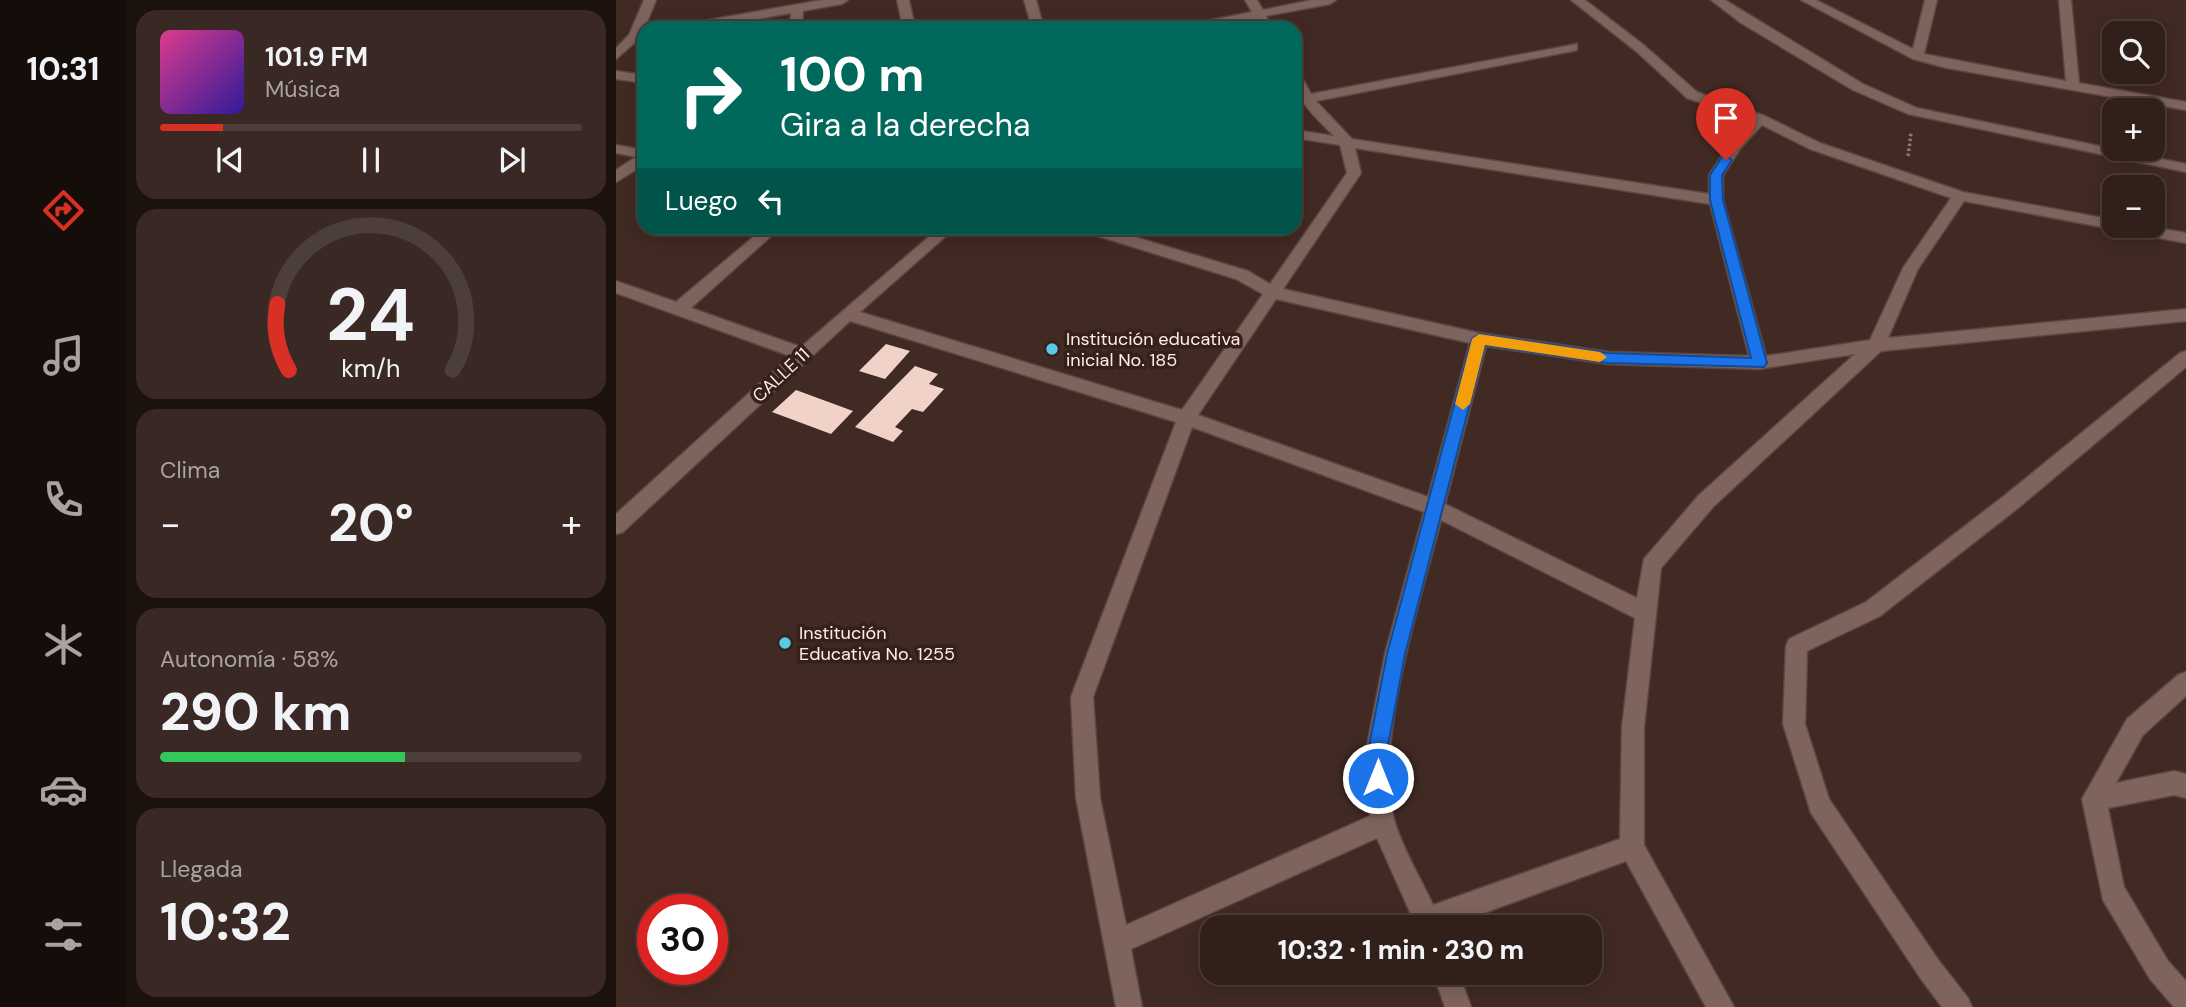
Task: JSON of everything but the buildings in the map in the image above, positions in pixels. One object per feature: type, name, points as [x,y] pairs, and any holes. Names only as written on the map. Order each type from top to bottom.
[{"type":"street","points":[[644,21],[650,0]]},
{"type":"street","points":[[726,21],[842,0]]},
{"type":"street","points":[[903,0],[908,21]]},
{"type":"street","points":[[1030,0],[1036,21]]},
{"type":"street","points":[[1251,0],[1263,21]]},
{"type":"street","points":[[1228,21],[1330,0]]},
{"type":"street","points":[[1577,0],[1641,49],[1692,95],[1760,119],[1815,146],[1960,196],[2102,223]]},
{"type":"street","points":[[1717,0],[1745,20],[1858,87],[1913,111],[2066,141],[2186,169]]},
{"type":"street","points":[[1807,0],[1917,56],[1947,64],[2186,106]]},
{"type":"street","points":[[1917,56],[1931,0]]},
{"type":"street","points":[[2065,0],[2073,86]]},
{"type":"street","points":[[796,21],[797,8]]},
{"type":"street","points":[[616,40],[637,36]]},
{"type":"street","points":[[616,55],[637,38]]},
{"type":"street","points":[[1307,99],[1573,47]]},
{"type":"street","points":[[616,75],[637,78]]},
{"type":"street","points":[[1129,1007],[1088,798],[1082,697],[1186,418],[1354,173],[1346,140],[1307,99],[1302,90]]},
{"type":"street","points":[[1759,363],[1716,200],[1716,175],[1736,145],[1760,119]]},
{"type":"street","points":[[1302,135],[1716,200]]},
{"type":"street","points":[[616,149],[637,154]]},
{"type":"street","points":[[616,177],[637,161]]},
{"type":"street","points":[[1721,1007],[1632,847],[1633,727],[1651,565],[1698,510],[1876,345],[1911,268],[1960,196]]},
{"type":"street","points":[[2165,234],[2186,238]]},
{"type":"street","points":[[678,310],[765,235]]},
{"type":"street","name":"CALLE 11","points":[[616,526],[847,314],[940,235]]},
{"type":"street","points":[[1113,235],[1242,275],[1272,292],[1479,339],[1608,358],[1759,363],[1876,345],[2186,315]]},
{"type":"street","points":[[616,287],[803,355]]},
{"type":"street","points":[[847,314],[1186,418],[1436,508],[1646,613]]},
{"type":"street","points":[[1425,915],[1383,823],[1376,756],[1396,654],[1479,339]]},
{"type":"street","points":[[1959,1007],[1930,970],[1819,805],[1794,724],[1797,646],[1873,608],[2011,502],[2186,357]]},
{"type":"street","points":[[2186,682],[2135,727],[2094,799],[2112,891],[2159,970],[2186,1001]]},
{"type":"street","points":[[2094,799],[2174,783],[2186,786]]},
{"type":"street","points":[[1118,942],[1383,823]]},
{"type":"street","points":[[1453,915],[1632,847]]},
{"type":"street","points":[[1450,985],[1458,1007]]},
{"type":"path","points":[[1906,177],[1913,111]]},
{"type":"slow traffic","points":[[1463,404],[1479,339],[1600,357]]},
{"type":"place","name":"Institución educativa inicial No. 185","points":[[1052,349]]},
{"type":"place","name":"Institución Educativa No. 1255","points":[[785,643]]},
{"type":"route","points":[[1378,778],[1376,756],[1396,654],[1479,339],[1608,358],[1759,363],[1716,200],[1716,175],[1726,160]]}]
